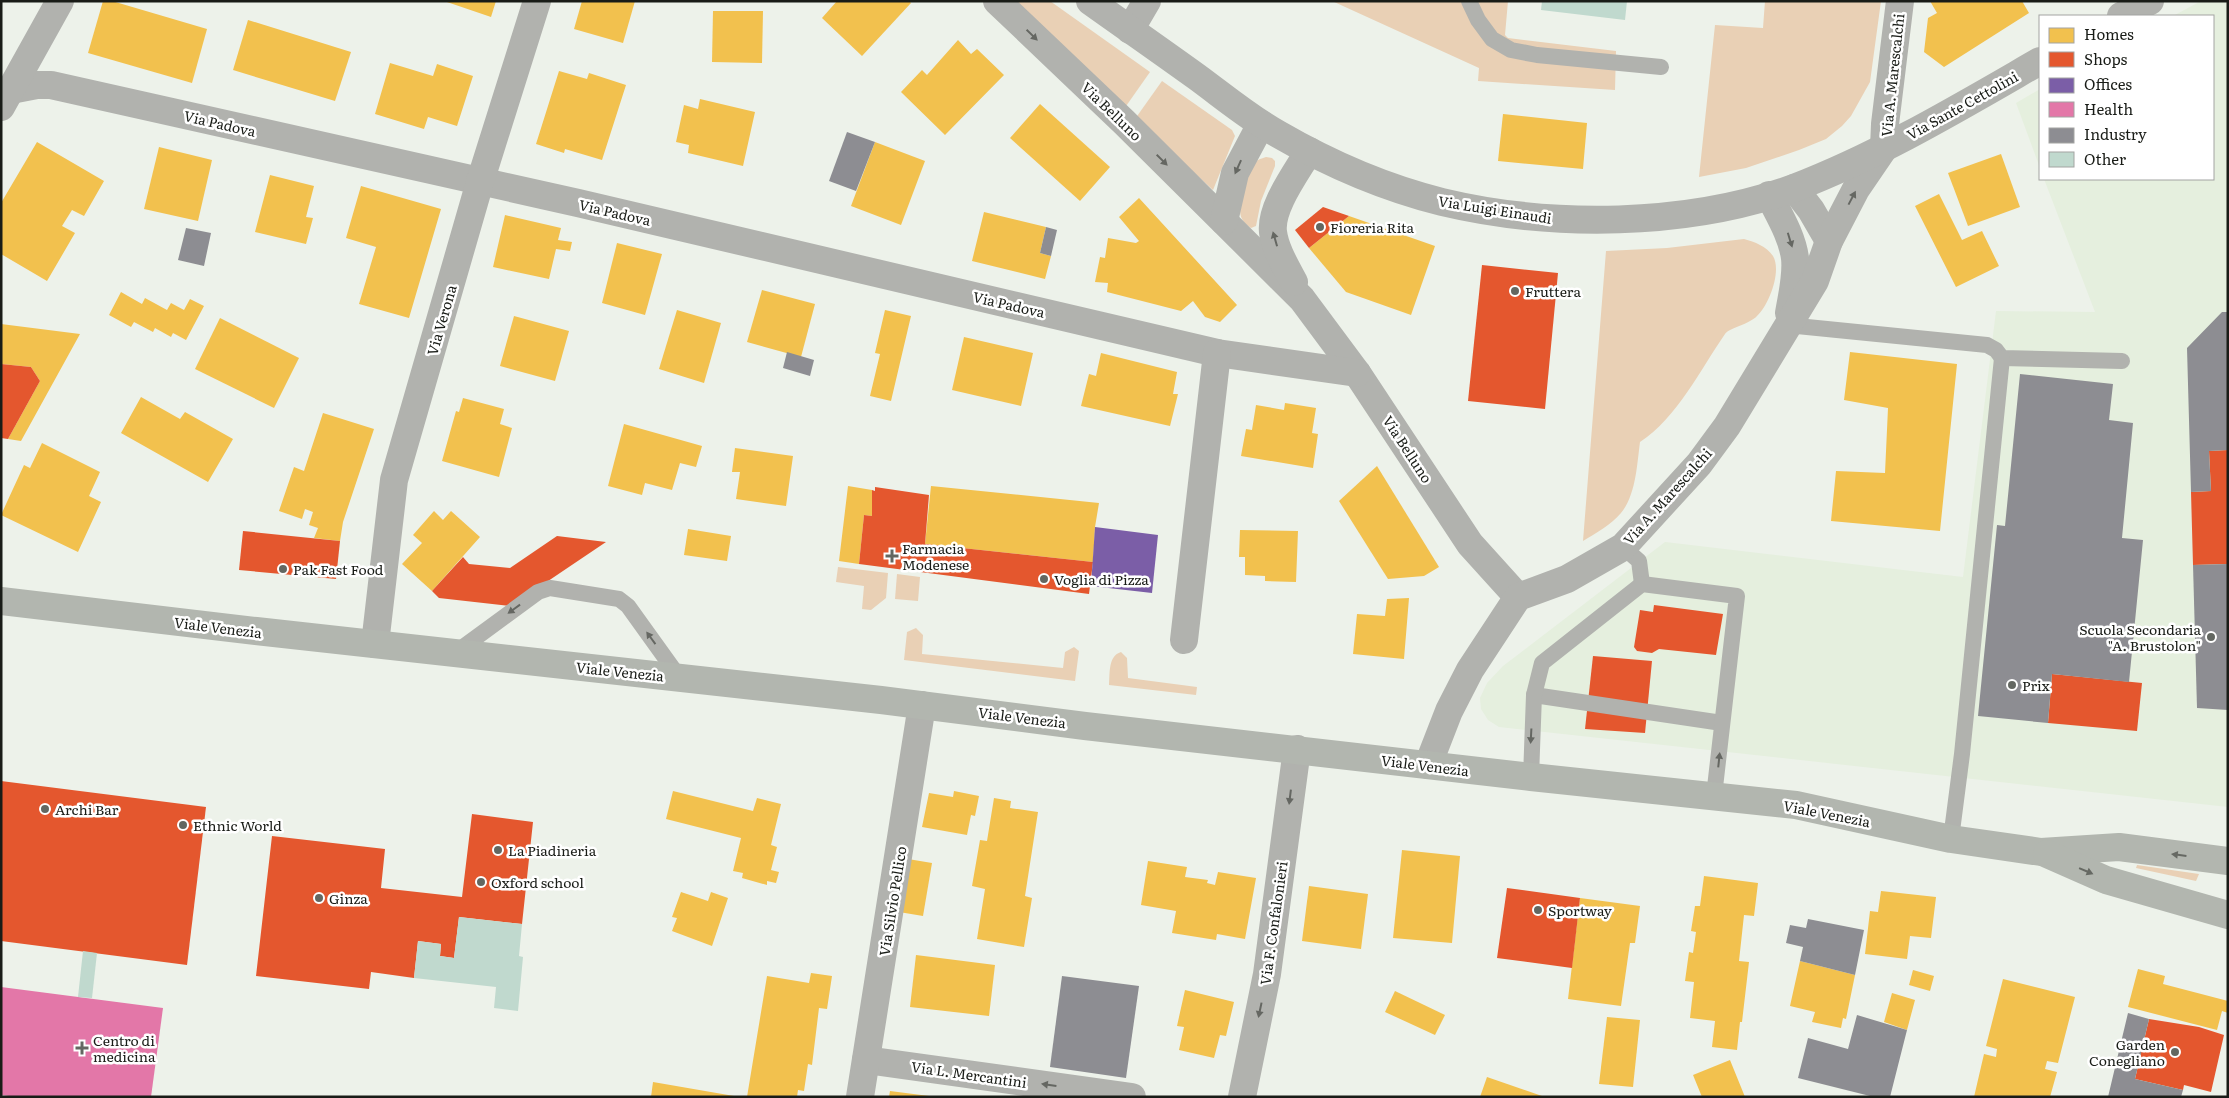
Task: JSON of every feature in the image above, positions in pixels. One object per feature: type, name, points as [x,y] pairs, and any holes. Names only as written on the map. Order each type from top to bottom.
[{"type":"main road","name":"Viale Venezia","points":[[1,601],[1796,806],[1951,839],[2041,852]]},
{"type":"main road","points":[[2041,852],[2118,847],[2228,861]]},
{"type":"main road","points":[[2041,852],[2106,880],[2228,916]]},
{"type":"street","points":[[6,98],[60,1]]},
{"type":"street","name":"Via Verona","points":[[375,644],[394,480],[480,182],[537,1]]},
{"type":"street","name":"Via Belluno","points":[[997,1],[1302,299],[1358,373],[1470,544],[1518,597]]},
{"type":"street","name":"Via Luigi Einaudi","points":[[1090,1],[1261,124],[1309,151],[1366,176],[1442,202],[1547,218],[1639,219],[1707,210],[1782,192],[1884,148]]},
{"type":"street","points":[[1130,30],[1148,1]]},
{"type":"street","name":"Via A. Marescalchi","points":[[1884,148],[1885,124],[1900,1]]},
{"type":"street","points":[[2123,15],[2150,1]]},
{"type":"street","name":"Via Sante Cettolini","points":[[1884,148],[2039,62]]},
{"type":"street","name":"Via Padova","points":[[6,98],[37,85],[51,86],[587,205],[1217,353],[1358,373]]},
{"type":"street","points":[[1224,221],[1235,174],[1261,124]]},
{"type":"street","points":[[1787,326],[1815,281],[1829,241],[1856,189],[1884,148]]},
{"type":"street","name":"Via Belluno","points":[[1302,299],[1282,258],[1273,231],[1276,209],[1309,151]]},
{"type":"street","points":[[1782,192],[1812,210],[1829,241]]},
{"type":"street","name":"Via A. Marescalchi","points":[[1518,597],[1567,579],[1623,546],[1699,464],[1727,426],[1787,326],[1795,279],[1795,258],[1782,192]]},
{"type":"street","points":[[1184,640],[1217,353]]},
{"type":"street","points":[[1428,765],[1449,711],[1470,670],[1518,597]]},
{"type":"street","name":"Via Silvio Pellico","points":[[860,1097],[922,705]]},
{"type":"street","name":"Via F. Confalonieri","points":[[1242,1097],[1268,974],[1297,749]]},
{"type":"street","name":"Via L. Mercantini","points":[[866,1060],[1132,1097]]},
{"type":"lane","points":[[1470,1],[1478,20],[1492,39],[1511,50],[1537,56],[1661,68]]},
{"type":"lane","points":[[1787,326],[1987,345],[1996,350],[2002,358],[1964,735],[1951,839]]},
{"type":"lane","points":[[2002,358],[2122,361]]},
{"type":"lane","points":[[1623,546],[1639,561],[1642,584]]},
{"type":"lane","points":[[1530,777],[1534,695],[1542,663],[1642,584],[1737,596],[1722,723],[1720,760],[1714,796]]},
{"type":"lane","points":[[455,653],[538,592],[550,588],[619,599],[628,606],[679,677]]},
{"type":"lane","points":[[1534,695],[1722,723]]},
{"type":"shaded area","points":[[1008,1],[1050,1],[1150,72],[1124,109]]},
{"type":"shaded area","points":[[1332,1],[1508,1],[1505,35],[1508,38],[1616,51],[1615,90],[1478,81],[1479,68]]},
{"type":"shaded area","points":[[1765,1],[1881,1],[1870,82],[1851,116],[1826,139],[1746,168],[1699,177],[1715,25],[1763,28]]},
{"type":"shaded area","points":[[2201,1],[2228,1],[2228,807],[1499,727],[1488,720],[1481,709],[1480,698],[1487,683],[1503,666],[1665,542],[1963,577],[1996,311],[2095,312],[2044,180],[2214,180],[2214,15],[2175,15]]},
{"type":"shaded area","points":[[1162,81],[1232,130],[1235,136],[1213,190],[1135,119]]},
{"type":"shaded area","points":[[2039,90],[2039,165],[2016,103]]},
{"type":"shaded area","points":[[1266,157],[1272,158],[1275,161],[1275,166],[1261,201],[1256,226],[1251,228],[1244,222],[1240,214],[1240,200],[1246,176],[1252,165]]},
{"type":"shaded area","points":[[1744,239],[1764,247],[1773,256],[1776,270],[1775,279],[1766,304],[1754,319],[1725,334],[1677,407],[1653,432],[1640,442],[1635,479],[1626,506],[1613,521],[1583,541],[1606,251],[1667,248]]},
{"type":"shaded area","points":[[838,567],[888,573],[886,598],[871,610],[862,609],[864,586],[836,582]]},
{"type":"shaded area","points":[[897,574],[920,577],[918,601],[895,599]]},
{"type":"shaded area","points":[[916,628],[923,635],[922,654],[1063,668],[1065,652],[1074,647],[1079,651],[1075,681],[904,660],[907,632]]},
{"type":"shaded area","points":[[1121,652],[1127,658],[1128,678],[1197,687],[1196,695],[1109,685],[1112,661]]},
{"type":"shaded area","points":[[2137,865],[2199,874],[2196,881],[2136,868]]},
{"type":"building: Homes","points":[[103,1],[112,1],[207,29],[192,83],[88,53]]},
{"type":"building: Homes","points":[[444,1],[496,1],[491,17]]},
{"type":"building: Homes","points":[[582,1],[635,1],[623,43],[574,29]]},
{"type":"building: Homes","points":[[837,1],[909,1],[911,3],[862,56],[822,18]]},
{"type":"building: Homes","points":[[1930,1],[2022,1],[2029,13],[1944,67],[1924,52],[1928,18],[1937,13]]},
{"type":"building: Homes","points":[[713,11],[763,11],[762,63],[712,62]]},
{"type":"building: Homes","points":[[248,20],[351,52],[335,101],[233,70]]},
{"type":"building: Homes","points":[[958,40],[971,54],[977,49],[1004,75],[945,135],[901,92],[922,70],[927,75]]},
{"type":"building: Homes","points":[[390,63],[433,76],[437,64],[473,76],[457,126],[428,117],[424,129],[375,114]]},
{"type":"building: Homes","points":[[559,71],[587,79],[589,73],[626,85],[602,160],[565,149],[564,153],[536,144]]},
{"type":"building: Homes","points":[[700,99],[755,112],[743,166],[688,153],[689,145],[676,142],[684,105],[698,109]]},
{"type":"building: Homes","points":[[1040,104],[1110,167],[1080,201],[1010,138]]},
{"type":"building: Homes","points":[[1503,114],[1587,123],[1583,169],[1498,161]]},
{"type":"building: Homes","points":[[37,142],[104,181],[84,216],[72,210],[62,226],[75,233],[47,281],[1,254],[1,203]]},
{"type":"building: Homes","points":[[875,142],[925,161],[901,225],[851,206]]},
{"type":"building: Homes","points":[[159,147],[212,160],[198,221],[144,209]]},
{"type":"building: Homes","points":[[2001,154],[2020,207],[1968,226],[1948,173]]},
{"type":"building: Homes","points":[[270,175],[314,186],[306,217],[313,218],[306,244],[255,232]]},
{"type":"building: Homes","points":[[361,186],[441,209],[409,318],[359,304],[376,247],[346,238]]},
{"type":"building: Homes","points":[[1939,194],[1962,240],[1982,231],[1999,266],[1956,287],[1915,206]]},
{"type":"building: Homes","points":[[1139,198],[1237,305],[1220,322],[1205,317],[1193,301],[1181,311],[1107,292],[1108,283],[1095,282],[1100,257],[1105,258],[1108,238],[1136,243],[1139,241],[1119,217]]},
{"type":"building: Homes","points":[[984,212],[1046,227],[1040,253],[1051,256],[1045,279],[972,261]]},
{"type":"building: Homes","points":[[505,215],[561,228],[558,240],[572,242],[570,251],[556,249],[549,279],[493,267]]},
{"type":"building: Homes","points":[[1349,216],[1435,246],[1411,315],[1346,292],[1309,248]]},
{"type":"building: Homes","points":[[617,243],[662,254],[645,315],[602,303]]},
{"type":"building: Homes","points":[[762,290],[815,304],[801,357],[747,342]]},
{"type":"building: Homes","points":[[121,292],[142,304],[145,298],[167,310],[171,303],[184,310],[190,299],[204,306],[186,340],[173,333],[171,337],[155,328],[153,332],[134,322],[131,327],[109,315]]},
{"type":"building: Homes","points":[[677,310],[721,323],[704,383],[659,369]]},
{"type":"building: Homes","points":[[885,310],[911,316],[891,401],[870,396],[880,354],[875,353]]},
{"type":"building: Homes","points":[[514,316],[569,331],[555,381],[500,366]]},
{"type":"building: Homes","points":[[220,318],[299,358],[274,408],[195,369]]},
{"type":"building: Homes","points":[[1,324],[80,334],[21,441],[8,439],[40,381],[31,367],[1,364]]},
{"type":"building: Homes","points":[[964,337],[1033,353],[1021,406],[952,390]]},
{"type":"building: Homes","points":[[1850,352],[1957,364],[1940,531],[1831,521],[1836,471],[1885,473],[1888,408],[1844,400]]},
{"type":"building: Homes","points":[[1101,353],[1177,372],[1173,394],[1178,394],[1170,426],[1081,406],[1089,374],[1096,376]]},
{"type":"building: Homes","points":[[141,397],[180,419],[185,412],[233,439],[208,482],[121,433]]},
{"type":"building: Homes","points":[[463,398],[504,409],[500,424],[512,428],[499,477],[442,461],[456,411],[459,412]]},
{"type":"building: Homes","points":[[1285,403],[1316,408],[1312,433],[1318,434],[1313,468],[1241,456],[1246,429],[1252,430],[1256,405],[1284,410]]},
{"type":"building: Homes","points":[[323,413],[374,429],[343,522],[340,541],[314,538],[318,528],[309,525],[313,512],[305,509],[302,519],[279,511],[294,467],[304,471]]},
{"type":"building: Homes","points":[[624,424],[702,446],[696,467],[680,463],[672,490],[645,483],[642,495],[608,486]]},
{"type":"building: Homes","points":[[42,443],[100,472],[89,496],[101,502],[78,552],[1,515],[24,465],[30,468]]},
{"type":"building: Homes","points":[[735,448],[793,456],[786,506],[736,499],[740,472],[732,472]]},
{"type":"building: Homes","points":[[1377,466],[1439,567],[1424,576],[1388,579],[1339,501]]},
{"type":"building: Homes","points":[[848,486],[872,490],[872,516],[864,515],[859,564],[839,561]]},
{"type":"building: Homes","points":[[931,486],[1099,503],[1095,527],[1093,562],[925,544]]},
{"type":"building: Homes","points":[[434,511],[443,520],[451,511],[480,537],[432,591],[402,564],[422,543],[413,535]]},
{"type":"building: Homes","points":[[688,529],[731,536],[727,561],[684,555]]},
{"type":"building: Homes","points":[[1240,530],[1298,531],[1296,582],[1265,581],[1265,576],[1245,575],[1245,557],[1239,557]]},
{"type":"building: Homes","points":[[1409,598],[1404,659],[1353,654],[1357,614],[1385,616],[1387,599]]},
{"type":"building: Homes","points":[[673,791],[753,811],[757,798],[781,804],[771,845],[777,847],[771,870],[779,872],[776,883],[767,881],[767,885],[742,878],[743,873],[733,871],[741,838],[666,819]]},
{"type":"building: Homes","points":[[954,791],[979,796],[975,816],[971,815],[967,835],[922,827],[929,793],[953,797]]},
{"type":"building: Homes","points":[[994,798],[1011,801],[1010,808],[1038,812],[1025,896],[1032,898],[1024,947],[977,939],[985,889],[972,886],[980,840],[987,841]]},
{"type":"building: Homes","points":[[1402,850],[1460,856],[1452,943],[1393,938]]},
{"type":"building: Homes","points":[[908,859],[932,863],[923,916],[899,912]]},
{"type":"building: Homes","points":[[1148,861],[1187,867],[1185,877],[1208,880],[1207,883],[1215,885],[1218,872],[1256,878],[1245,939],[1217,934],[1216,940],[1172,933],[1176,911],[1141,905]]},
{"type":"building: Homes","points":[[1704,876],[1758,883],[1754,916],[1744,915],[1739,961],[1749,962],[1737,1050],[1712,1047],[1715,1021],[1690,1018],[1694,982],[1685,981],[1689,952],[1693,953],[1696,932],[1691,931],[1695,906],[1700,906]]},
{"type":"building: Homes","points":[[1309,886],[1368,894],[1361,949],[1302,941]]},
{"type":"building: Homes","points":[[1881,891],[1936,897],[1931,938],[1910,936],[1907,959],[1865,954],[1870,911],[1878,912]]},
{"type":"building: Homes","points":[[681,892],[708,901],[711,892],[728,898],[712,946],[672,931],[677,918],[672,917]]},
{"type":"building: Homes","points":[[1580,898],[1640,906],[1635,943],[1630,943],[1621,1006],[1568,999]]},
{"type":"building: Homes","points":[[916,955],[995,965],[989,1016],[910,1007]]},
{"type":"building: Homes","points":[[1800,961],[1855,975],[1846,1019],[1843,1018],[1841,1028],[1812,1022],[1815,1012],[1790,1006]]},
{"type":"building: Homes","points":[[2138,969],[2165,976],[2163,984],[2228,1001],[2228,1013],[2222,1011],[2217,1030],[2128,1007]]},
{"type":"building: Homes","points":[[1913,970],[1934,976],[1930,991],[1909,985]]},
{"type":"building: Homes","points":[[811,973],[832,976],[827,1009],[819,1008],[812,1065],[808,1064],[804,1091],[798,1090],[797,1097],[747,1097],[767,976],[809,983]]},
{"type":"building: Homes","points":[[2003,979],[2075,997],[2058,1063],[2047,1061],[2045,1069],[2057,1072],[2050,1097],[1974,1097],[1984,1054],[1996,1057],[1997,1049],[1986,1046]]},
{"type":"building: Homes","points":[[1185,990],[1234,1002],[1226,1036],[1220,1035],[1214,1058],[1179,1050],[1184,1027],[1177,1026]]},
{"type":"building: Homes","points":[[1395,991],[1445,1015],[1435,1035],[1385,1012]]},
{"type":"building: Homes","points":[[1892,993],[1915,1000],[1907,1030],[1884,1022]]},
{"type":"building: Homes","points":[[1607,1017],[1640,1020],[1633,1087],[1599,1084]]},
{"type":"building: Homes","points":[[1730,1060],[1745,1097],[1702,1097],[1693,1075]]},
{"type":"building: Homes","points":[[1487,1077],[1542,1096],[1542,1097],[1480,1097]]},
{"type":"building: Homes","points":[[653,1082],[734,1096],[734,1097],[651,1097]]},
{"type":"building: Homes","points":[[890,1091],[929,1096],[929,1097],[889,1097]]},
{"type":"building: Shops","points":[[1323,207],[1349,216],[1309,248],[1295,230]]},
{"type":"building: Shops","points":[[1482,265],[1558,273],[1545,409],[1468,401]]},
{"type":"building: Shops","points":[[1,364],[31,367],[40,381],[8,439],[1,438]]},
{"type":"building: Shops","points":[[2228,450],[2228,564],[2193,565],[2191,492],[2211,491],[2209,451]]},
{"type":"building: Shops","points":[[875,487],[929,495],[925,544],[1093,562],[1089,594],[859,564],[864,515],[872,516],[872,490],[875,491]]},
{"type":"building: Shops","points":[[243,531],[340,541],[336,579],[239,570]]},
{"type":"building: Shops","points":[[557,536],[606,542],[511,606],[439,598],[432,591],[463,557],[469,564],[510,568]]},
{"type":"building: Shops","points":[[1654,605],[1723,614],[1716,655],[1659,649],[1652,653],[1637,651],[1634,647],[1640,610],[1653,612]]},
{"type":"building: Shops","points":[[1593,656],[1652,661],[1645,733],[1585,729]]},
{"type":"building: Shops","points":[[2052,674],[2142,683],[2137,731],[2048,723]]},
{"type":"building: Shops","points":[[1,781],[206,807],[187,965],[1,941]]},
{"type":"building: Shops","points":[[472,814],[533,822],[522,924],[459,917],[454,958],[440,956],[441,944],[418,941],[414,978],[371,972],[369,989],[256,976],[272,836],[385,849],[381,888],[462,897]]},
{"type":"building: Shops","points":[[1507,888],[1580,898],[1572,968],[1497,958]]},
{"type":"building: Shops","points":[[2149,1019],[2199,1027],[2224,1035],[2211,1092],[2184,1085],[2183,1090],[2135,1079]]},
{"type":"building: Offices","points":[[1095,527],[1158,535],[1152,593],[1091,586]]},
{"type":"building: Health","points":[[1,987],[163,1008],[151,1097],[17,1097],[1,1095]]},
{"type":"building: Industry","points":[[847,132],[875,142],[856,191],[829,181]]},
{"type":"building: Industry","points":[[1046,227],[1057,230],[1051,256],[1040,253]]},
{"type":"building: Industry","points":[[186,228],[211,233],[204,266],[178,260]]},
{"type":"building: Industry","points":[[2222,312],[2228,312],[2228,450],[2209,451],[2211,491],[2191,492],[2187,348]]},
{"type":"building: Industry","points":[[787,352],[814,360],[810,376],[783,368]]},
{"type":"building: Industry","points":[[2020,374],[2113,384],[2109,420],[2133,423],[2122,538],[2143,540],[2129,682],[2052,674],[2048,723],[1978,716],[1997,525],[2005,526]]},
{"type":"building: Industry","points":[[2228,564],[2228,710],[2197,708],[2193,565]]},
{"type":"building: Industry","points":[[1808,919],[1864,930],[1855,975],[1800,961],[1803,947],[1786,943],[1790,925],[1806,928]]},
{"type":"building: Industry","points":[[1062,976],[1139,986],[1126,1078],[1050,1067]]},
{"type":"building: Industry","points":[[2128,1013],[2149,1019],[2135,1079],[2183,1090],[2181,1097],[2108,1097]]},
{"type":"building: Industry","points":[[1857,1015],[1907,1030],[1890,1097],[1874,1097],[1798,1078],[1808,1038],[1848,1049]]},
{"type":"building: Other","points":[[1542,1],[1627,1],[1625,20],[1541,10]]},
{"type":"building: Other","points":[[459,917],[522,924],[519,956],[523,957],[518,1011],[494,1008],[496,987],[414,978],[418,941],[441,944],[440,956],[454,958]]},
{"type":"building: Other","points":[[83,951],[97,953],[92,998],[78,997]]},
{"type":"place","name":"Fioreria Rita","points":[[1320,227]]},
{"type":"place","name":"Fruttera","points":[[1515,291]]},
{"type":"place","name":"Farmacia Modenese","points":[[892,556]]},
{"type":"place","name":"Pak Fast Food","points":[[283,569]]},
{"type":"place","name":"Voglia di Pizza","points":[[1044,579]]},
{"type":"place","name":"Scuola Secondaria \"A. Brustolon\"","points":[[2211,637]]},
{"type":"place","name":"Prix","points":[[2012,685]]},
{"type":"place","name":"Archi Bar","points":[[45,809]]},
{"type":"place","name":"Ethnic World","points":[[183,825]]},
{"type":"place","name":"La Piadineria","points":[[498,850]]},
{"type":"place","name":"Oxford school","points":[[481,882]]},
{"type":"place","name":"Ginza","points":[[319,898]]},
{"type":"place","name":"Sportway","points":[[1538,910]]},
{"type":"place","name":"Centro di medicina","points":[[82,1048]]},
{"type":"place","name":"Garden Conegliano","points":[[2175,1052]]}]
